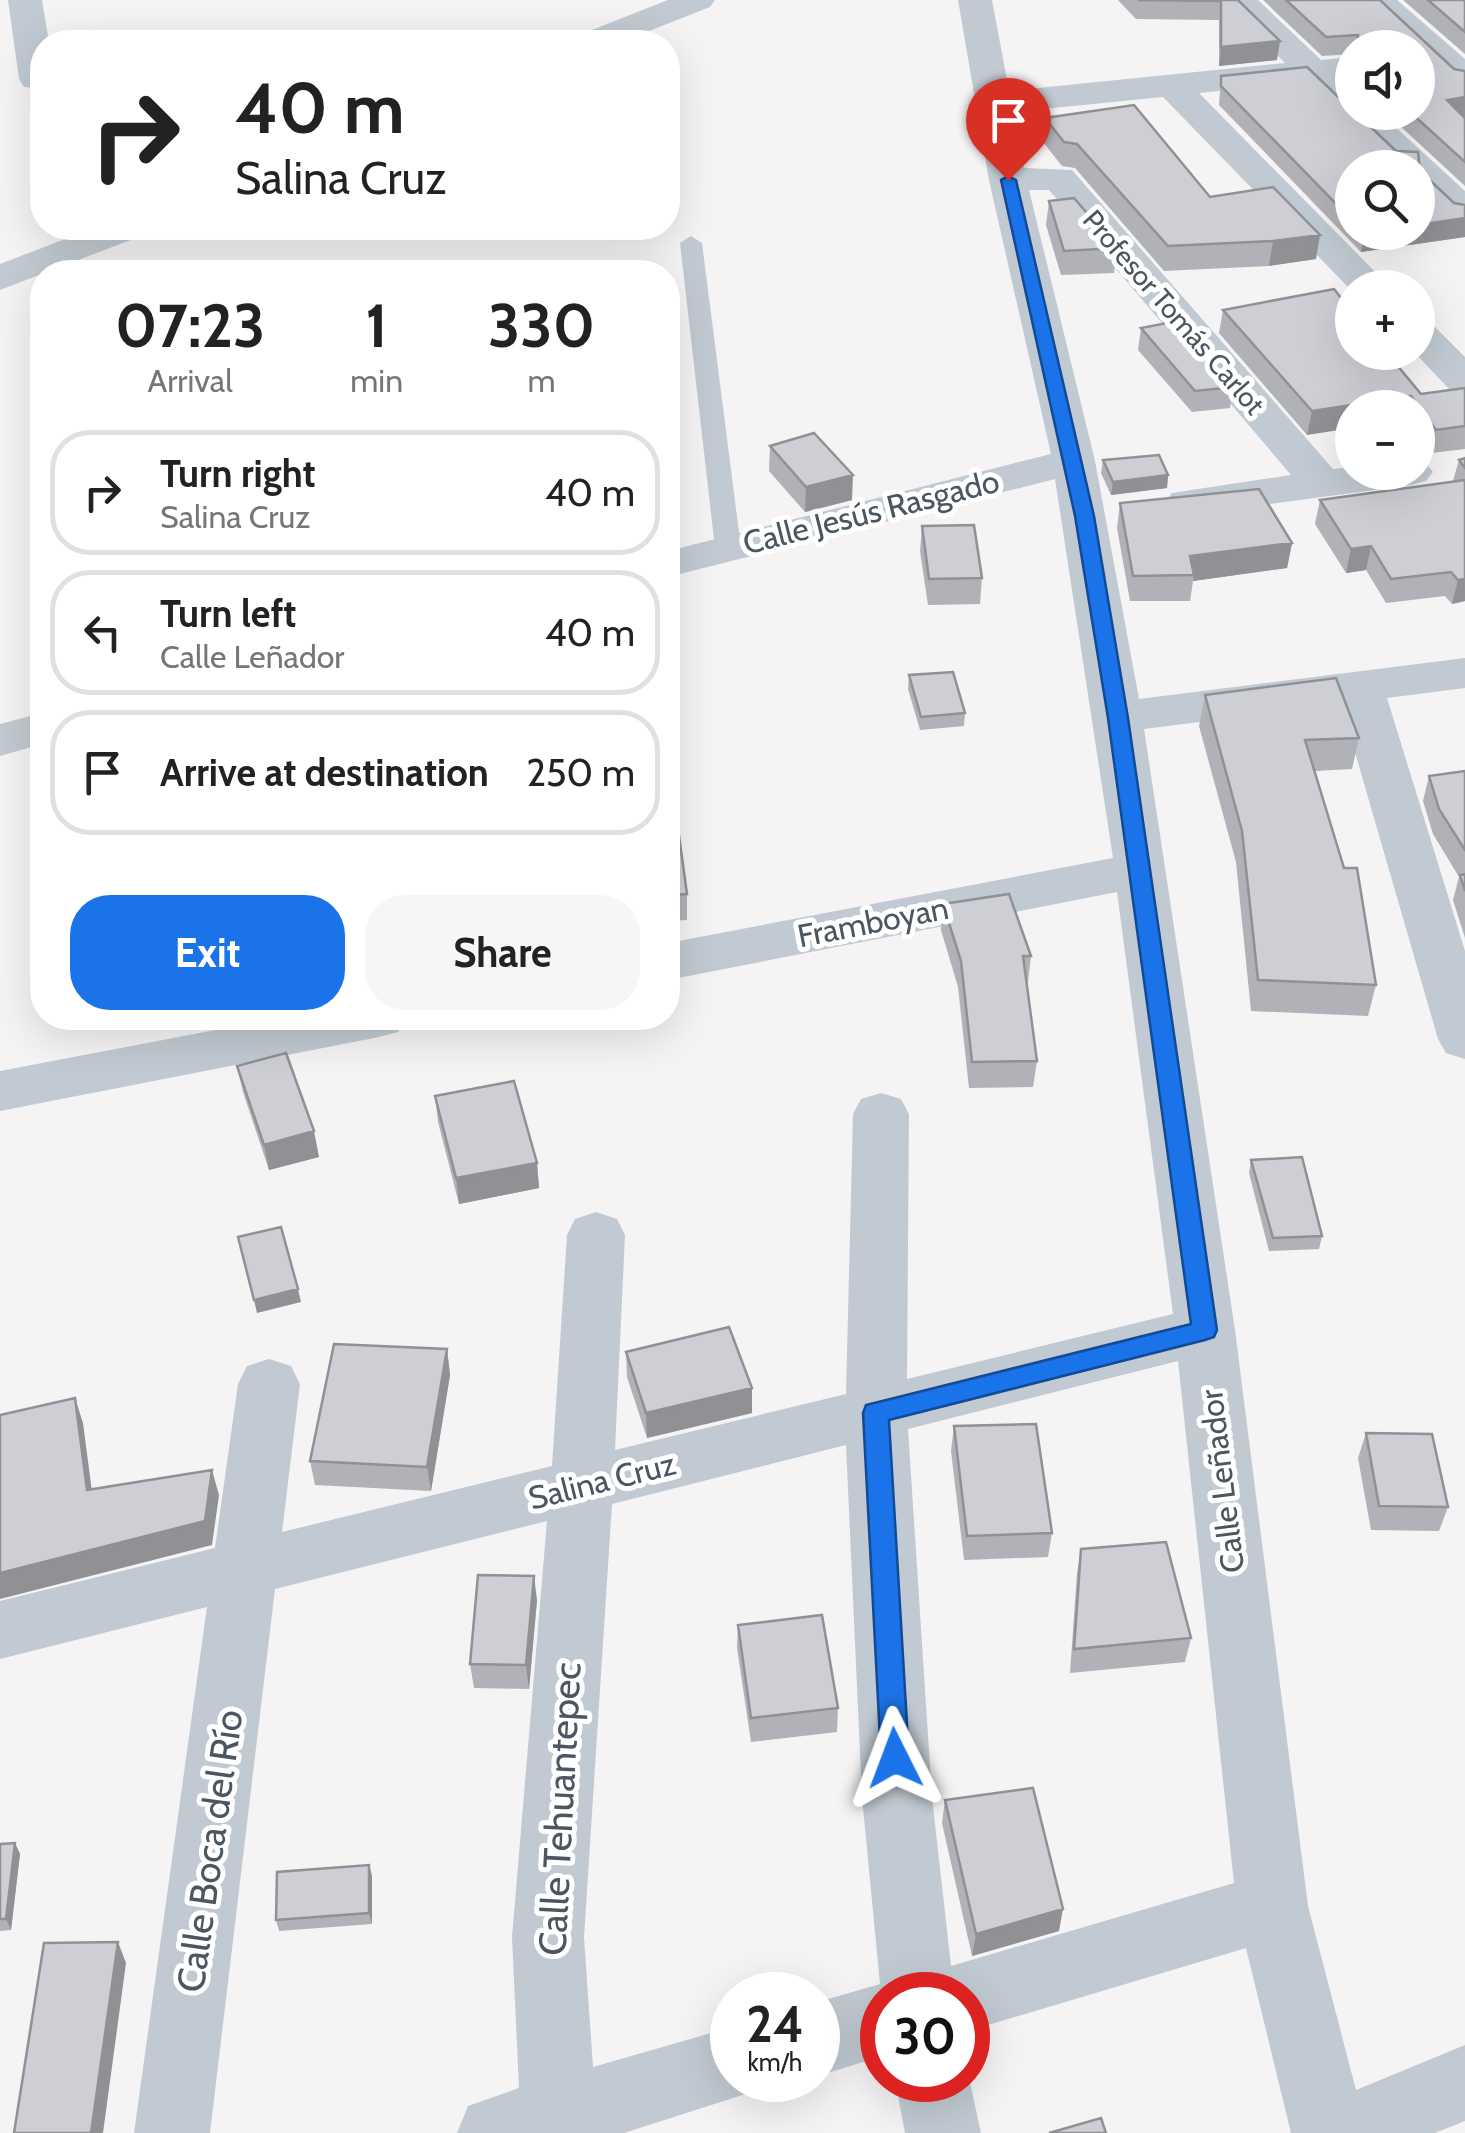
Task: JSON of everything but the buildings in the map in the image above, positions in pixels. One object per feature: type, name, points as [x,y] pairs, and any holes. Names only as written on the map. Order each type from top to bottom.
[{"type":"street","points":[[25,0],[30,33]]},
{"type":"street","points":[[622,30],[698,0]]},
{"type":"street","name":"Calle Leñador","points":[[975,0],[1008,180],[1105,499],[1118,718],[1205,1330],[1272,1906],[1329,2133]]},
{"type":"street","points":[[1238,0],[1335,92]]},
{"type":"street","points":[[1377,0],[1447,62]]},
{"type":"street","points":[[992,103],[1335,69]]},
{"type":"street","points":[[1174,88],[1354,270]]},
{"type":"street","points":[[1376,130],[1398,150]]},
{"type":"street","name":"Profesor Tomás Carlot","points":[[1008,180],[1059,178],[1322,484]]},
{"type":"street","points":[[1435,184],[1465,212]]},
{"type":"street","points":[[46,260],[97,240]]},
{"type":"street","points":[[0,278],[30,266]]},
{"type":"street","points":[[1435,351],[1465,381]]},
{"type":"street","name":"Calle Jesús Rasgado","points":[[680,561],[728,548],[1105,499],[1335,482]]},
{"type":"street","points":[[1118,718],[1360,687],[1458,684]]},
{"type":"street","points":[[1360,687],[1465,1038]]},
{"type":"street","points":[[0,740],[30,732]]},
{"type":"street","name":"Framboyan","points":[[680,960],[1137,871]]},
{"type":"street","points":[[0,1091],[316,1030]]},
{"type":"street","points":[[882,1114],[876,1413],[897,1796],[916,1972]]},
{"type":"street","name":"Calle Tehuantepec","points":[[537,2127],[596,1235]]},
{"type":"street","name":"Salina Cruz","points":[[0,1630],[1205,1330]]},
{"type":"street","name":"Calle Boca del Río","points":[[172,2133],[269,1384]]},
{"type":"street","points":[[990,1989],[1272,1906]]},
{"type":"street","points":[[537,2127],[710,2071]]},
{"type":"street","points":[[1343,2133],[1465,2083]]},
{"type":"street","points":[[937,2102],[943,2133]]},
{"type":"lane","points":[[691,243],[728,548]]},
{"type":"route","points":[[895,1758],[876,1413],[1205,1330],[1118,718],[1084,516],[1008,180]]}]
